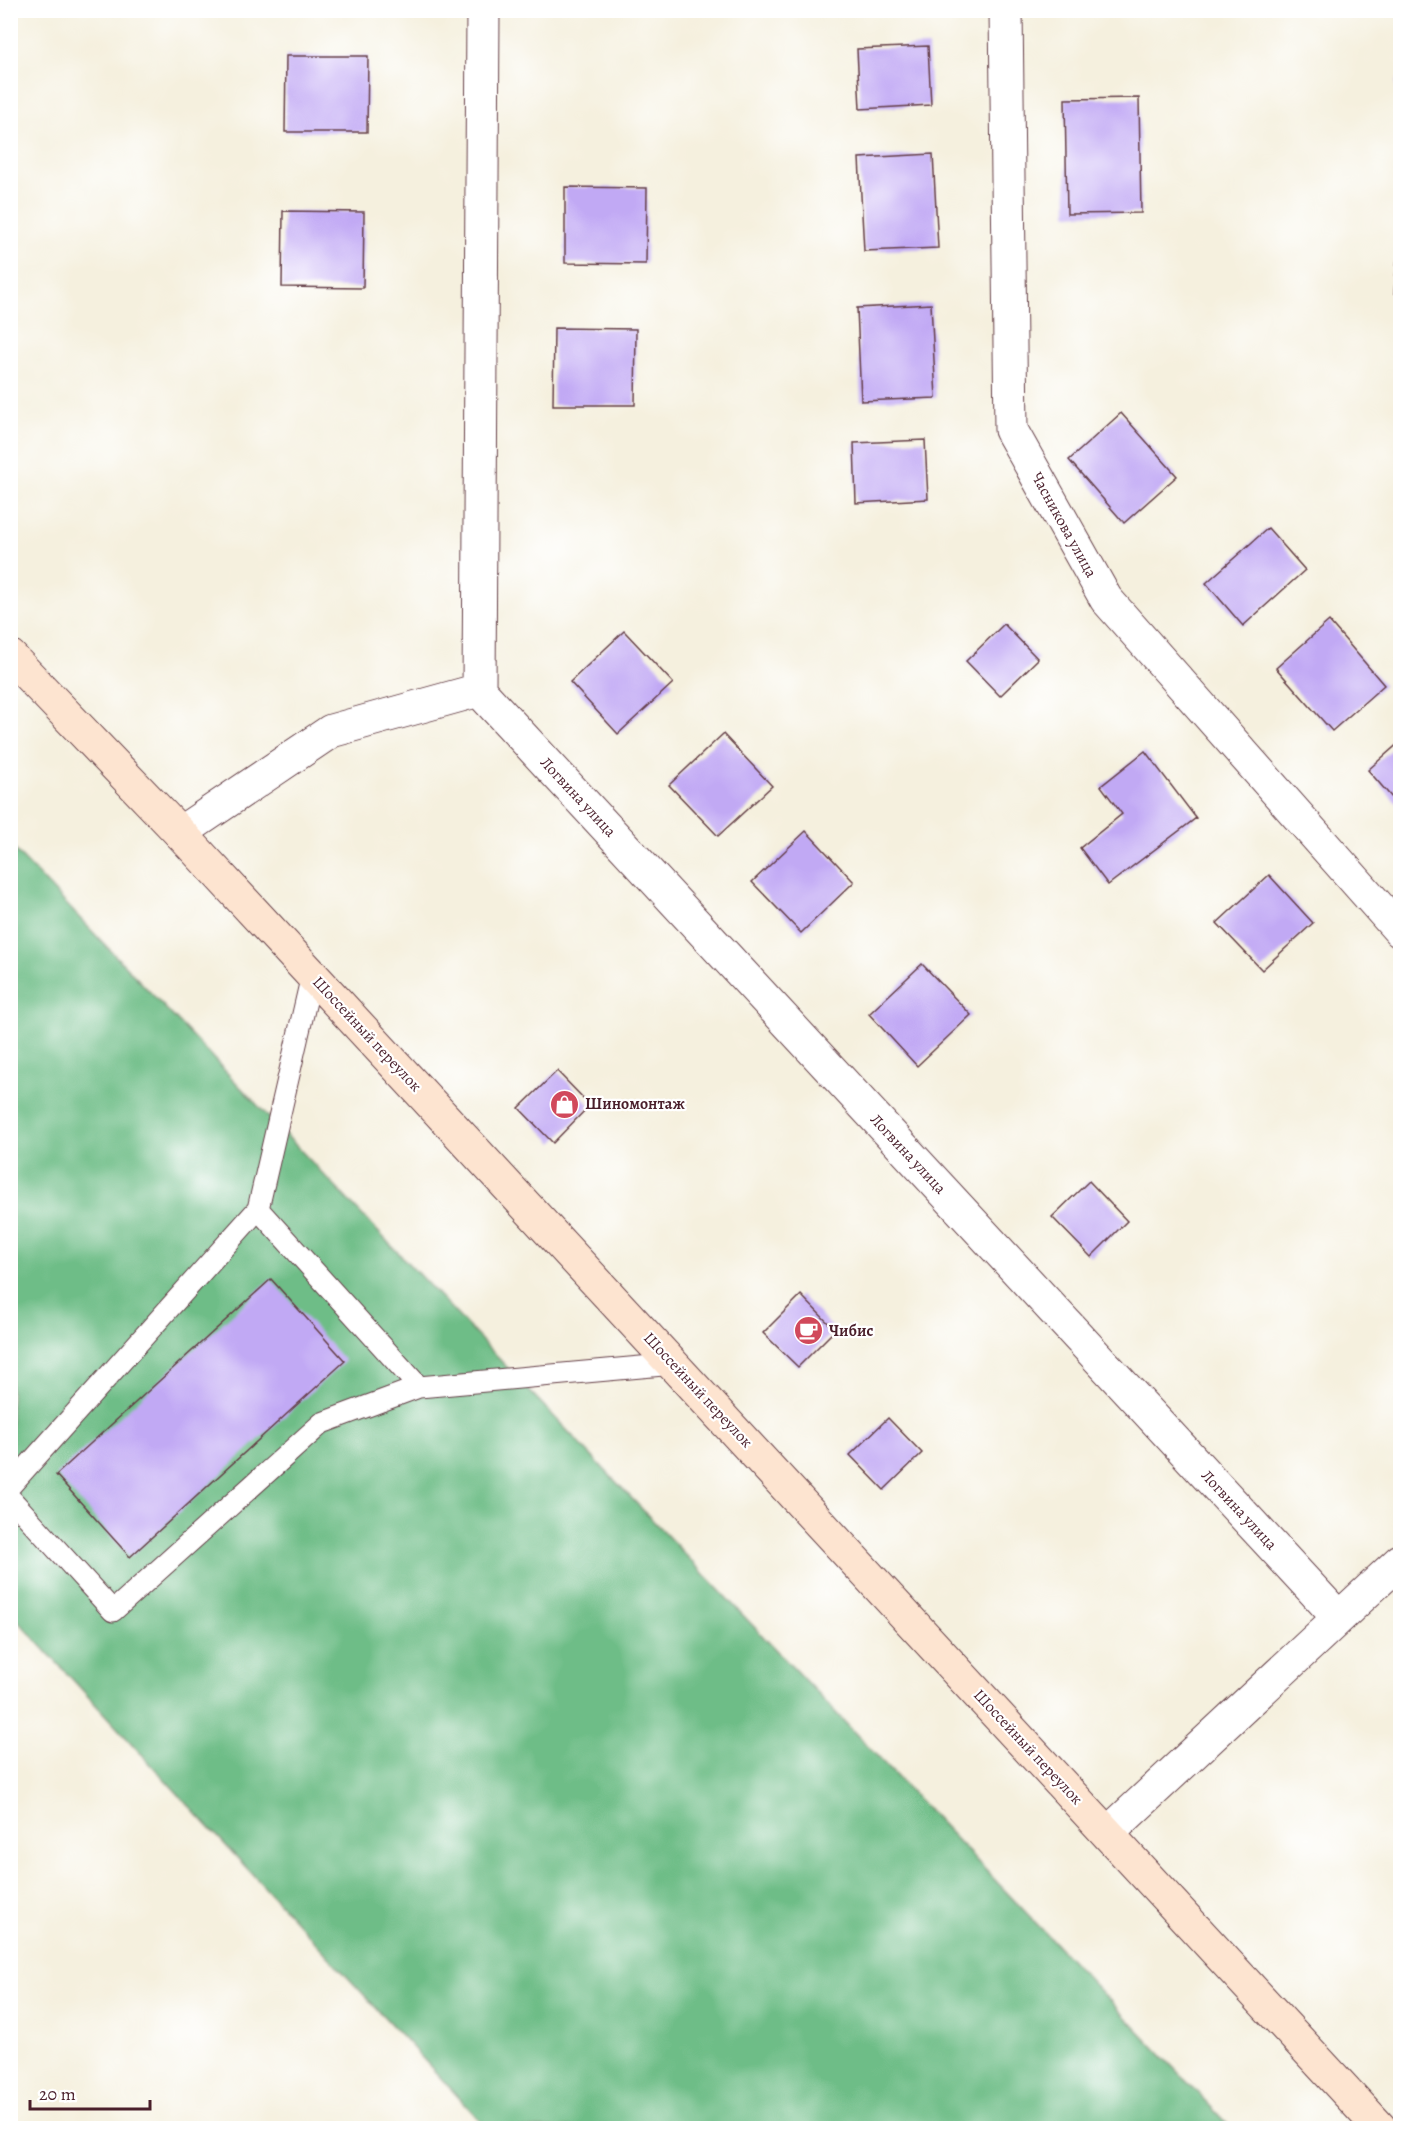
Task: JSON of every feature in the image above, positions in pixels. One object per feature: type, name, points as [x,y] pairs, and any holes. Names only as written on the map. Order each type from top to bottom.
[{"type":"main road","name":"Шоссейный переулок","points":[[10,656],[180,833],[1380,2128]]},
{"type":"street","points":[[180,833],[332,731],[478,690],[483,10]]},
{"type":"street","name":"Часникова улица","points":[[1006,10],[1011,430],[1106,598],[1401,930]]},
{"type":"street","name":"Логвина улица","points":[[478,690],[1338,1617]]},
{"type":"street","points":[[1108,1833],[1338,1617],[1401,1561]]},
{"type":"lane","points":[[10,1486],[258,1209],[312,975]]},
{"type":"lane","points":[[258,1209],[419,1387]]},
{"type":"lane","points":[[10,1498],[113,1611],[322,1423],[419,1387],[674,1364]]},
{"type":"green space","points":[[11,846],[1231,2128],[487,2128],[11,1613]]},
{"type":"building","points":[[928,46],[931,105],[860,109],[857,49]]},
{"type":"building","points":[[286,56],[368,56],[367,132],[285,132]]},
{"type":"building","points":[[1396,80],[1400,80],[1400,159],[1397,159]]},
{"type":"building","points":[[1139,98],[1141,213],[1067,214],[1065,99]]},
{"type":"building","points":[[933,154],[938,248],[864,251],[859,158]]},
{"type":"building","points":[[565,187],[647,188],[646,264],[565,263]]},
{"type":"building","points":[[283,211],[364,212],[363,288],[282,287]]},
{"type":"building","points":[[1400,232],[1400,294],[1394,293]]},
{"type":"building","points":[[931,304],[936,398],[861,401],[857,308]]},
{"type":"building","points":[[554,328],[636,329],[635,405],[553,405]]},
{"type":"building","points":[[1121,413],[1177,476],[1124,523],[1069,460]]},
{"type":"building","points":[[925,440],[928,499],[856,503],[854,443]]},
{"type":"building","points":[[1268,528],[1305,570],[1243,626],[1206,583]]},
{"type":"building","points":[[1329,621],[1384,685],[1332,731],[1276,668]]},
{"type":"building","points":[[1004,624],[1038,659],[1000,696],[966,661]]},
{"type":"building","points":[[624,631],[673,683],[618,734],[570,682]]},
{"type":"building","points":[[723,734],[772,786],[718,836],[669,785]]},
{"type":"building","points":[[1400,742],[1400,807],[1368,770]]},
{"type":"building","points":[[1145,751],[1196,818],[1108,885],[1080,848],[1122,814],[1101,786]]},
{"type":"building","points":[[806,831],[854,882],[801,933],[752,882]]},
{"type":"building","points":[[1269,875],[1313,923],[1262,970],[1217,923]]},
{"type":"building","points":[[922,964],[971,1015],[917,1066],[869,1014]]},
{"type":"building","points":[[557,1071],[590,1105],[553,1143],[519,1108]]},
{"type":"building","points":[[1089,1181],[1127,1221],[1091,1257],[1052,1217]]},
{"type":"building","points":[[271,1279],[345,1361],[130,1557],[56,1475]]},
{"type":"building","points":[[801,1295],[835,1330],[798,1367],[763,1333]]},
{"type":"building","points":[[888,1418],[922,1453],[884,1490],[850,1455]]},
{"type":"place","name":"Шиномонтаж","points":[[564,1104]]},
{"type":"place","name":"Чибис","points":[[808,1331]]}]
